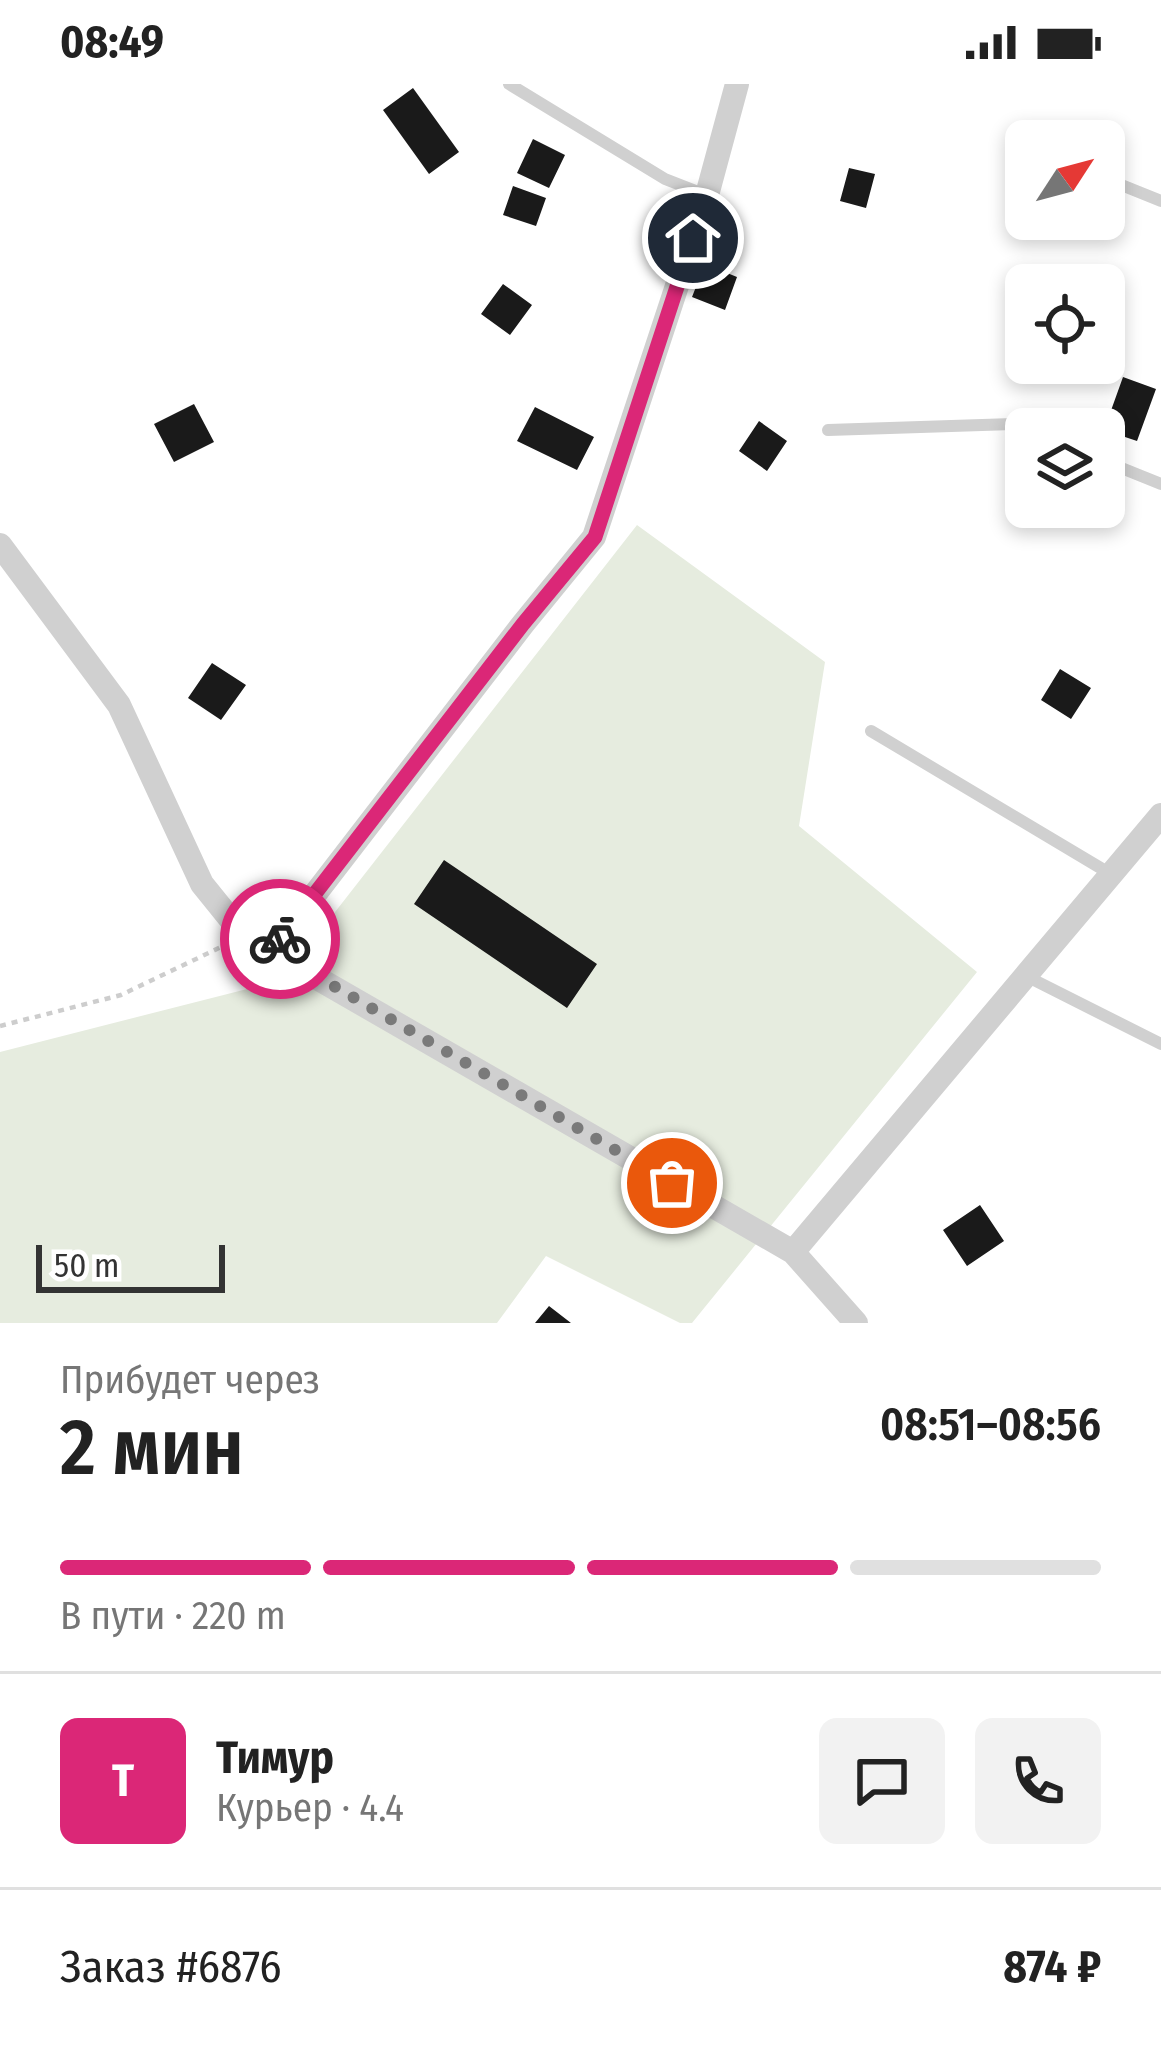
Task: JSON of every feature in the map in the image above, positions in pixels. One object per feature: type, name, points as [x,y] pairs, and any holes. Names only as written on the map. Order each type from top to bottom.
[{"type":"street","points":[[272,950],[595,537],[707,195],[737,84]]},
{"type":"street","points":[[0,545],[118,705],[202,884],[244,935],[793,1252],[856,1323]]},
{"type":"street","points":[[793,1252],[1161,815]]},
{"type":"lane","points":[[509,84],[664,179],[707,195]]},
{"type":"lane","points":[[1125,186],[1161,201]]},
{"type":"lane","points":[[828,430],[1005,424]]},
{"type":"lane","points":[[1125,469],[1161,484]]},
{"type":"lane","points":[[871,731],[1109,873]]},
{"type":"lane","points":[[1024,975],[1161,1044]]},
{"type":"path","points":[[0,1026],[121,995],[244,935]]},
{"type":"shaded area","points":[[637,525],[825,662],[799,826],[977,972],[692,1323],[680,1323],[546,1256],[497,1323],[0,1323],[0,1052],[282,980]]},
{"type":"building","points":[[413,88],[459,152],[429,174],[383,110]]},
{"type":"building","points":[[533,139],[565,155],[549,188],[517,173]]},
{"type":"building","points":[[849,168],[875,174],[866,208],[840,201]]},
{"type":"building","points":[[513,186],[546,198],[536,226],[503,215]]},
{"type":"building","points":[[705,264],[737,277],[725,310],[692,297]]},
{"type":"building","points":[[503,284],[532,305],[510,335],[481,314]]},
{"type":"building","points":[[1125,378],[1156,389],[1137,441],[1125,437],[1125,408],[1112,408]]},
{"type":"building","points":[[194,404],[214,442],[174,462],[154,424]]},
{"type":"building","points":[[535,407],[594,437],[577,470],[517,441]]},
{"type":"building","points":[[759,421],[787,441],[767,471],[739,451]]},
{"type":"building","points":[[212,663],[246,685],[221,720],[188,698]]},
{"type":"building","points":[[1060,669],[1091,688],[1071,719],[1041,700]]},
{"type":"building","points":[[444,860],[597,964],[567,1008],[414,904]]},
{"type":"building","points":[[980,1205],[1004,1241],[967,1266],[943,1230]]},
{"type":"building","points":[[549,1306],[571,1323],[535,1323]]},
{"type":"way so far","points":[[280,939],[272,950],[672,1183]]},
{"type":"route","points":[[280,939],[595,537],[693,238]]}]
